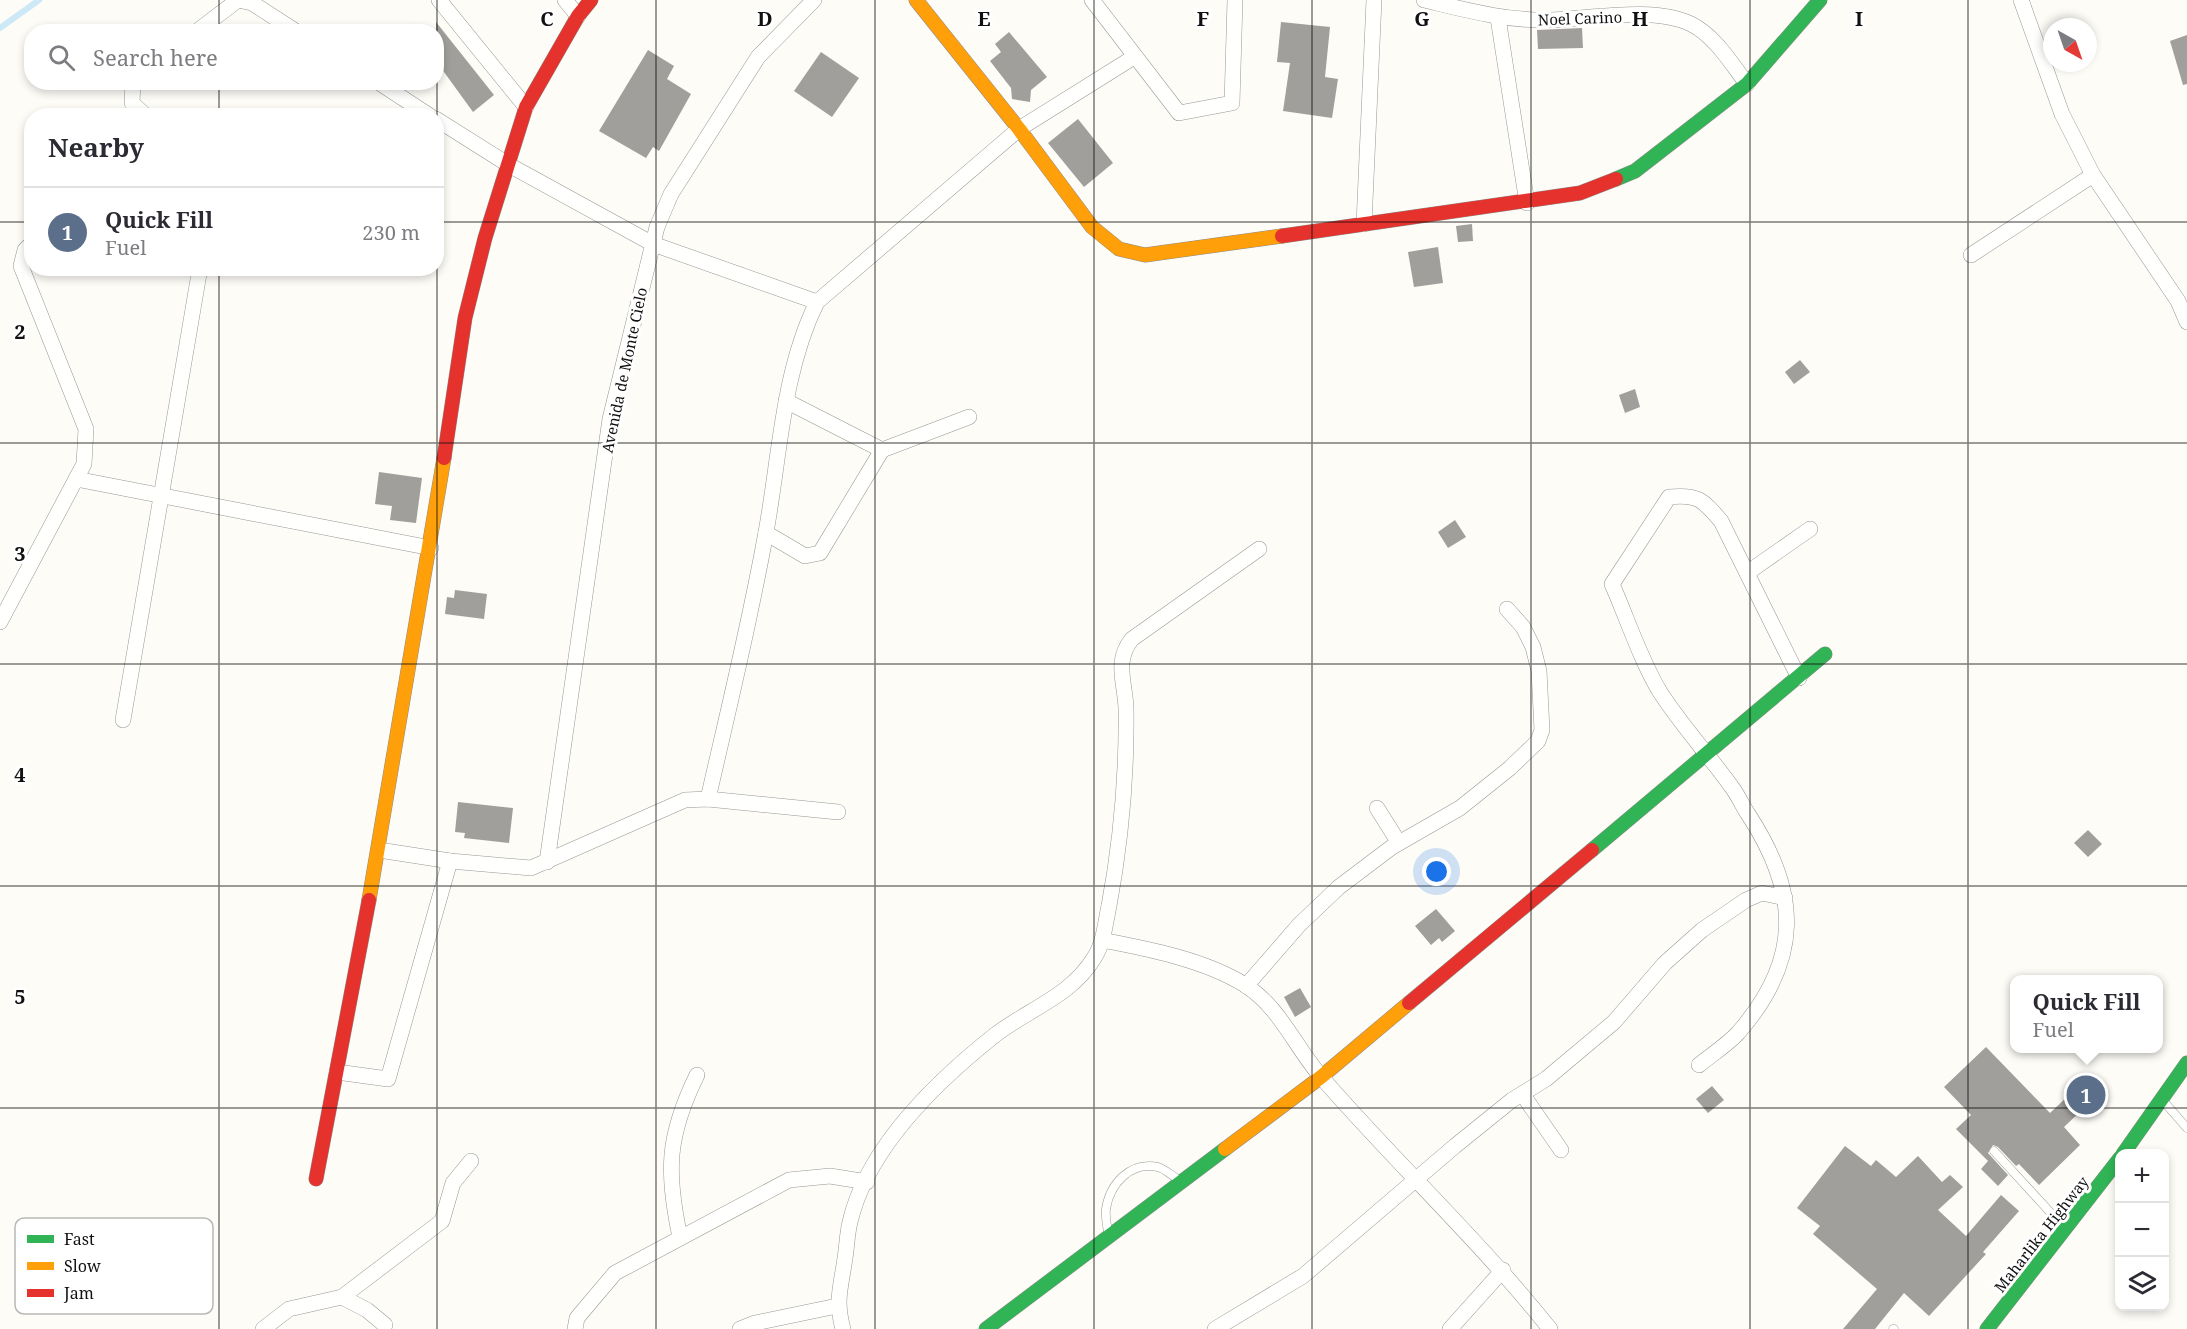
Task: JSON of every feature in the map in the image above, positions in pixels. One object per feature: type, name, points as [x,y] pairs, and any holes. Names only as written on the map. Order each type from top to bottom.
[{"type":"main road","points":[[316,1179],[379,850],[431,548],[465,318],[485,238],[526,107],[578,16],[591,0]]},
{"type":"main road","points":[[916,0],[1019,129],[1092,227],[1119,249],[1145,255],[1580,194],[1635,171],[1747,84],[1820,0]]},
{"type":"main road","points":[[986,1329],[1321,1077],[1825,654]]},
{"type":"main road","points":[[2127,1149],[2187,1063]]},
{"type":"main road","name":"Maharlika Highway","points":[[1987,1329],[2115,1165]]},
{"type":"street","points":[[206,24],[238,0],[252,3],[285,24]]},
{"type":"street","points":[[439,0],[526,107]]},
{"type":"street","points":[[565,0],[578,16]]},
{"type":"street","name":"Avenida de Monte Cielo","points":[[547,862],[610,419],[653,244],[671,194],[758,57],[814,0]]},
{"type":"street","points":[[1092,0],[1179,113],[1232,104],[1235,0]]},
{"type":"street","points":[[1364,224],[1374,0]]},
{"type":"street","name":"Noel Carino","points":[[1424,0],[1498,18],[1550,20],[1659,16],[1691,24],[1714,41],[1747,84]]},
{"type":"street","points":[[2022,0],[2062,114],[2093,175],[2178,301],[2187,322]]},
{"type":"street","points":[[1498,18],[1527,203]]},
{"type":"street","points":[[708,800],[766,533],[786,401],[807,322],[817,302],[1019,129],[1134,57]]},
{"type":"street","points":[[130,108],[132,90]]},
{"type":"street","points":[[390,90],[418,108]]},
{"type":"street","points":[[444,124],[509,165],[653,244],[817,302]]},
{"type":"street","points":[[1971,255],[2093,175]]},
{"type":"street","points":[[24,254],[21,266],[24,274]]},
{"type":"street","points":[[0,622],[84,464],[86,429],[25,276]]},
{"type":"street","points":[[123,720],[199,276]]},
{"type":"street","points":[[786,401],[882,450]]},
{"type":"street","points":[[766,533],[805,556],[820,553],[882,450],[969,417]]},
{"type":"street","points":[[76,479],[431,548]]},
{"type":"street","points":[[1699,1065],[1736,1035],[1767,996],[1784,950],[1788,924],[1785,898],[1774,861],[1761,832],[1732,787],[1706,756],[1659,689],[1612,584],[1669,497],[1690,495],[1708,506],[1721,521],[1799,678]]},
{"type":"street","points":[[1747,573],[1810,529]]},
{"type":"street","points":[[843,1329],[837,1306],[850,1221],[886,1144],[918,1105],[997,1034],[1070,987],[1096,956],[1102,940],[1123,812],[1126,707],[1121,666],[1123,650],[1132,639],[1259,549]]},
{"type":"street","points":[[1246,986],[1299,925],[1360,870],[1399,843],[1460,808],[1510,768],[1538,741],[1542,730],[1539,670],[1533,647],[1523,627],[1507,609]]},
{"type":"street","points":[[379,850],[450,861],[531,868],[685,800],[838,812]]},
{"type":"street","points":[[1377,808],[1399,843]]},
{"type":"street","points":[[338,1072],[388,1079],[450,861]]},
{"type":"street","points":[[1215,1329],[1303,1276],[1512,1100],[1524,1095],[1614,1022],[1665,963],[1702,930],[1746,900],[1762,893],[1785,898]]},
{"type":"street","points":[[1102,940],[1197,963],[1246,986],[1259,995],[1288,1027],[1321,1077],[1503,1270],[1550,1329]]},
{"type":"street","points":[[680,1238],[670,1193],[672,1146],[680,1110],[697,1075]]},
{"type":"street","points":[[1524,1095],[1561,1150]]},
{"type":"street","points":[[263,1329],[289,1309],[342,1297],[442,1221],[453,1183],[471,1161]]},
{"type":"street","points":[[575,1329],[577,1318],[615,1273],[789,1179],[830,1176],[867,1182]]},
{"type":"street","points":[[1450,1329],[1503,1270]]},
{"type":"street","points":[[342,1297],[367,1310],[385,1325]]},
{"type":"street","points":[[740,1329],[755,1323],[837,1306]]},
{"type":"lane","points":[[2162,1099],[2187,1128]]},
{"type":"lane","points":[[1994,1151],[2066,1230]]},
{"type":"lane","points":[[1109,1237],[1105,1211],[1115,1184],[1125,1174],[1140,1167],[1160,1167],[1182,1182]]},
{"type":"building","points":[[1281,22],[1330,27],[1325,77],[1338,79],[1332,118],[1283,111],[1290,63],[1277,62]]},
{"type":"building","points":[[1582,28],[1583,48],[1538,49],[1537,30]]},
{"type":"building","points":[[444,32],[494,95],[473,112],[444,72]]},
{"type":"building","points":[[1009,32],[1047,77],[1031,90],[1030,102],[1012,99],[1011,88],[990,61],[1001,52],[995,44]]},
{"type":"building","points":[[2187,35],[2187,84],[2183,85],[2170,41]]},
{"type":"building","points":[[648,50],[674,66],[667,79],[691,94],[659,151],[653,147],[646,158],[599,131]]},
{"type":"building","points":[[821,52],[859,78],[832,117],[794,91]]},
{"type":"building","points":[[1078,119],[1113,163],[1084,187],[1048,143]]},
{"type":"building","points":[[1472,224],[1473,241],[1458,242],[1456,226]]},
{"type":"building","points":[[1438,247],[1443,283],[1414,287],[1408,252]]},
{"type":"building","points":[[1800,360],[1810,372],[1794,384],[1785,372]]},
{"type":"building","points":[[1635,389],[1640,407],[1625,413],[1619,395]]},
{"type":"building","points":[[379,472],[422,478],[416,523],[390,520],[392,506],[375,504]]},
{"type":"building","points":[[1455,520],[1466,537],[1448,548],[1438,532]]},
{"type":"building","points":[[455,590],[487,594],[484,619],[445,614],[447,597],[454,598]]},
{"type":"building","points":[[458,802],[513,808],[509,843],[464,838],[465,833],[455,832]]},
{"type":"building","points":[[2088,830],[2102,844],[2088,857],[2074,843]]},
{"type":"building","points":[[1436,909],[1455,931],[1442,942],[1439,938],[1431,945],[1415,926]]},
{"type":"building","points":[[1300,988],[1311,1007],[1295,1017],[1284,997]]},
{"type":"building","points":[[1986,1047],[2050,1113],[2088,1077],[2102,1091],[2064,1127],[2080,1145],[2039,1185],[2019,1164],[2016,1166],[1998,1147],[1993,1145],[1988,1153],[2008,1175],[1998,1186],[1981,1169],[1988,1161],[1956,1129],[1971,1115],[1944,1087]]},
{"type":"building","points":[[1712,1086],[1724,1100],[1708,1113],[1696,1099]]},
{"type":"building","points":[[1845,1146],[1871,1166],[1876,1160],[1896,1177],[1918,1156],[1942,1182],[1950,1175],[1963,1187],[1938,1210],[1966,1236],[2001,1195],[2019,1211],[1983,1252],[1986,1254],[1929,1316],[1904,1293],[1875,1329],[1843,1329],[1877,1289],[1813,1234],[1820,1226],[1797,1208]]},
{"type":"waterway","points":[[0,28],[39,0]]},
{"type":"traffic: fast","points":[[1616,179],[1635,171],[1747,84],[1820,0]]},
{"type":"traffic: fast","points":[[1592,850],[1825,654]]},
{"type":"traffic: fast","points":[[2127,1149],[2187,1063]]},
{"type":"traffic: fast","points":[[986,1329],[1225,1149]]},
{"type":"traffic: fast","points":[[1987,1329],[2115,1164]]},
{"type":"traffic: slow","points":[[916,0],[1019,129],[1092,227],[1119,249],[1145,255],[1282,236]]},
{"type":"traffic: slow","points":[[369,900],[444,458]]},
{"type":"traffic: slow","points":[[1225,1149],[1321,1077],[1409,1003]]},
{"type":"traffic: jam","points":[[444,458],[465,318],[485,238],[526,107],[578,16],[591,0]]},
{"type":"traffic: jam","points":[[1282,236],[1580,193],[1616,179]]},
{"type":"traffic: jam","points":[[1409,1003],[1592,850]]},
{"type":"traffic: jam","points":[[316,1179],[369,900]]},
{"type":"place","name":"Quick Fill","points":[[2086,1095]]}]
